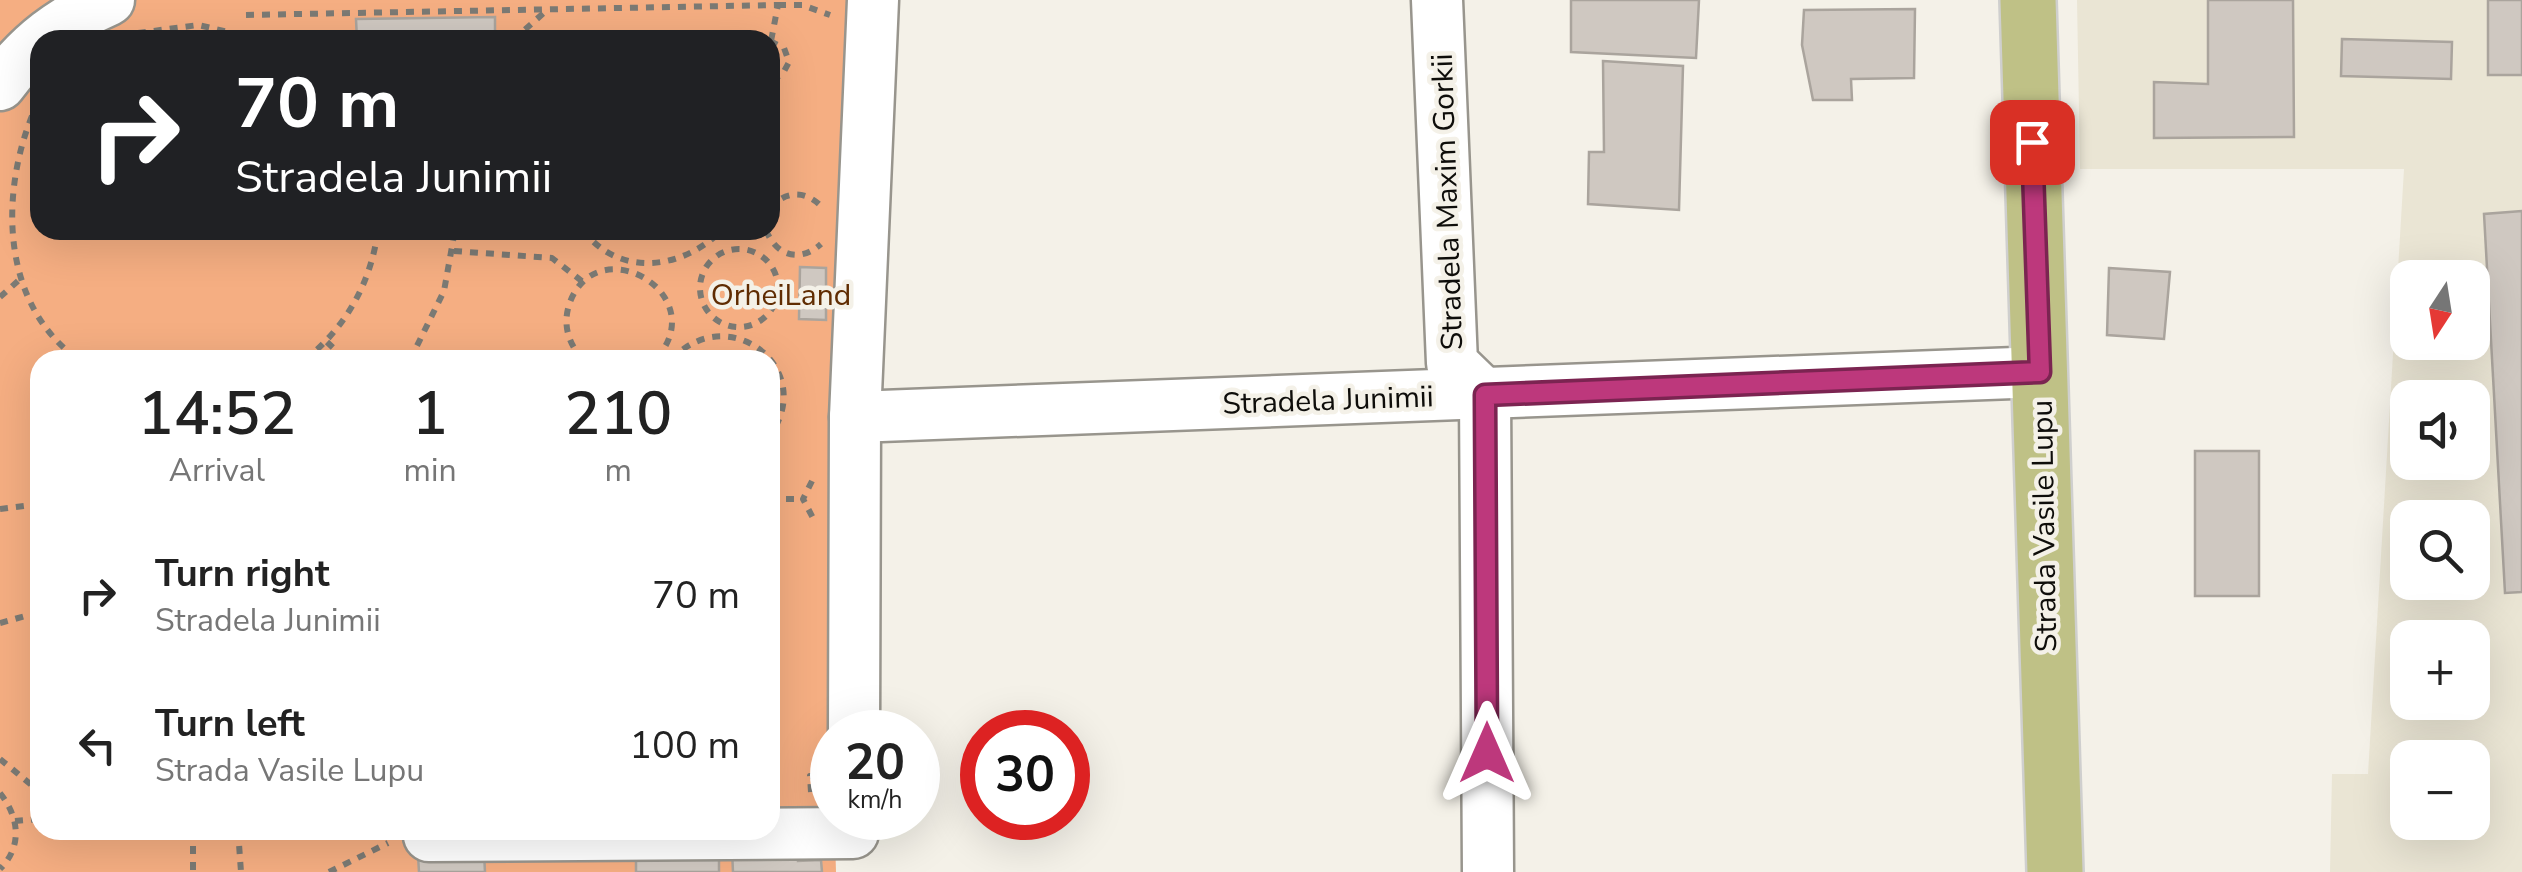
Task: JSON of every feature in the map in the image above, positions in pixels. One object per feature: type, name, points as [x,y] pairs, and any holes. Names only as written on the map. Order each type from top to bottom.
[{"type":"main road","name":"Strada Vasile Lupu","points":[[2028,0],[2055,872]]},
{"type":"street","points":[[52,30],[109,0]]},
{"type":"street","points":[[854,710],[855,417],[874,0]]},
{"type":"street","name":"Stradela Maxim Gorkii","points":[[1437,0],[1452,362],[1485,395]]},
{"type":"street","points":[[19,94],[23,54],[30,48]]},
{"type":"street","name":"Stradela Junimii","points":[[855,417],[2040,372]]},
{"type":"street","points":[[1485,395],[1488,872]]},
{"type":"street","points":[[768,840],[853,841]]},
{"type":"path","points":[[246,15],[778,4],[772,30]]},
{"type":"path","points":[[524,30],[547,10]]},
{"type":"path","points":[[156,30],[198,26],[217,30]]},
{"type":"path","points":[[780,46],[789,62],[780,76]]},
{"type":"path","points":[[19,94],[6,190],[8,251],[18,281],[50,333],[68,350]]},
{"type":"path","points":[[780,200],[806,195],[823,208],[827,218]]},
{"type":"path","points":[[772,240],[787,255],[808,254],[824,239]]},
{"type":"path","points":[[317,350],[327,342],[360,292],[375,240]]},
{"type":"path","points":[[415,350],[444,291],[455,240]]},
{"type":"path","points":[[591,240],[648,277],[667,302],[671,332],[664,350]]},
{"type":"path","points":[[576,350],[566,332],[566,314],[583,282],[596,274],[630,266],[669,262],[711,240]]},
{"type":"path","points":[[708,243],[716,255]]},
{"type":"path","points":[[683,350],[699,338],[734,332],[756,324],[776,300],[777,280],[768,261],[748,250],[716,255],[702,274],[700,298],[713,318],[734,332],[761,350]]},
{"type":"path","points":[[768,261],[778,250]]},
{"type":"path","points":[[454,251],[552,258],[583,282]]},
{"type":"path","points":[[0,297],[18,281]]},
{"type":"path","points":[[327,342],[335,350]]},
{"type":"path","points":[[780,378],[780,416]]},
{"type":"path","points":[[780,499],[804,499]]},
{"type":"path","points":[[0,509],[30,505]]},
{"type":"path","points":[[0,623],[30,615]]},
{"type":"path","points":[[0,759],[30,784]]},
{"type":"path","points":[[0,793],[15,821],[15,845],[0,869]]},
{"type":"path","points":[[15,821],[30,820]]},
{"type":"path","points":[[193,840],[193,872]]},
{"type":"path","points":[[239,840],[241,872]]},
{"type":"path","points":[[329,872],[389,843],[406,840]]},
{"type":"shaded area","points":[[2077,0],[2522,0],[2522,872],[2330,872],[2332,774],[2368,774],[2390,404],[2390,480],[2490,480],[2490,380],[2391,380],[2393,360],[2490,360],[2490,260],[2399,260],[2404,169],[2080,169]]},
{"type":"green space","name":"OrheiLand","points":[[0,0],[850,0],[833,710],[810,710],[810,840],[835,840],[836,872],[0,872]]},
{"type":"building","points":[[1571,0],[1699,0],[1696,58],[1571,52]]},
{"type":"building","points":[[2208,0],[2293,0],[2294,137],[2154,138],[2154,82],[2208,84]]},
{"type":"building","points":[[2488,0],[2522,0],[2522,75],[2488,75]]},
{"type":"building","points":[[1915,9],[1914,78],[1851,79],[1852,100],[1813,100],[1802,45],[1804,10]]},
{"type":"building","points":[[495,17],[495,30],[357,30],[356,19]]},
{"type":"building","points":[[2342,39],[2452,42],[2451,79],[2341,76]]},
{"type":"building","points":[[1603,61],[1683,66],[1679,210],[1588,204],[1589,152],[1604,152]]},
{"type":"building","points":[[2522,211],[2522,592],[2505,593],[2490,260],[2487,260],[2484,214]]},
{"type":"building","points":[[800,267],[826,268],[826,320],[799,319]]},
{"type":"building","points":[[2109,268],[2170,272],[2164,339],[2107,335]]},
{"type":"building","points":[[2195,451],[2259,451],[2259,596],[2195,596]]},
{"type":"building","points":[[719,847],[719,872],[636,872],[636,848]]},
{"type":"building","points":[[797,847],[798,861],[821,860],[822,872],[733,872],[732,850]]},
{"type":"building","points":[[484,853],[485,872],[419,872],[418,855]]},
{"type":"route","points":[[1487,753],[1485,395],[2040,372],[2032,142]]}]
